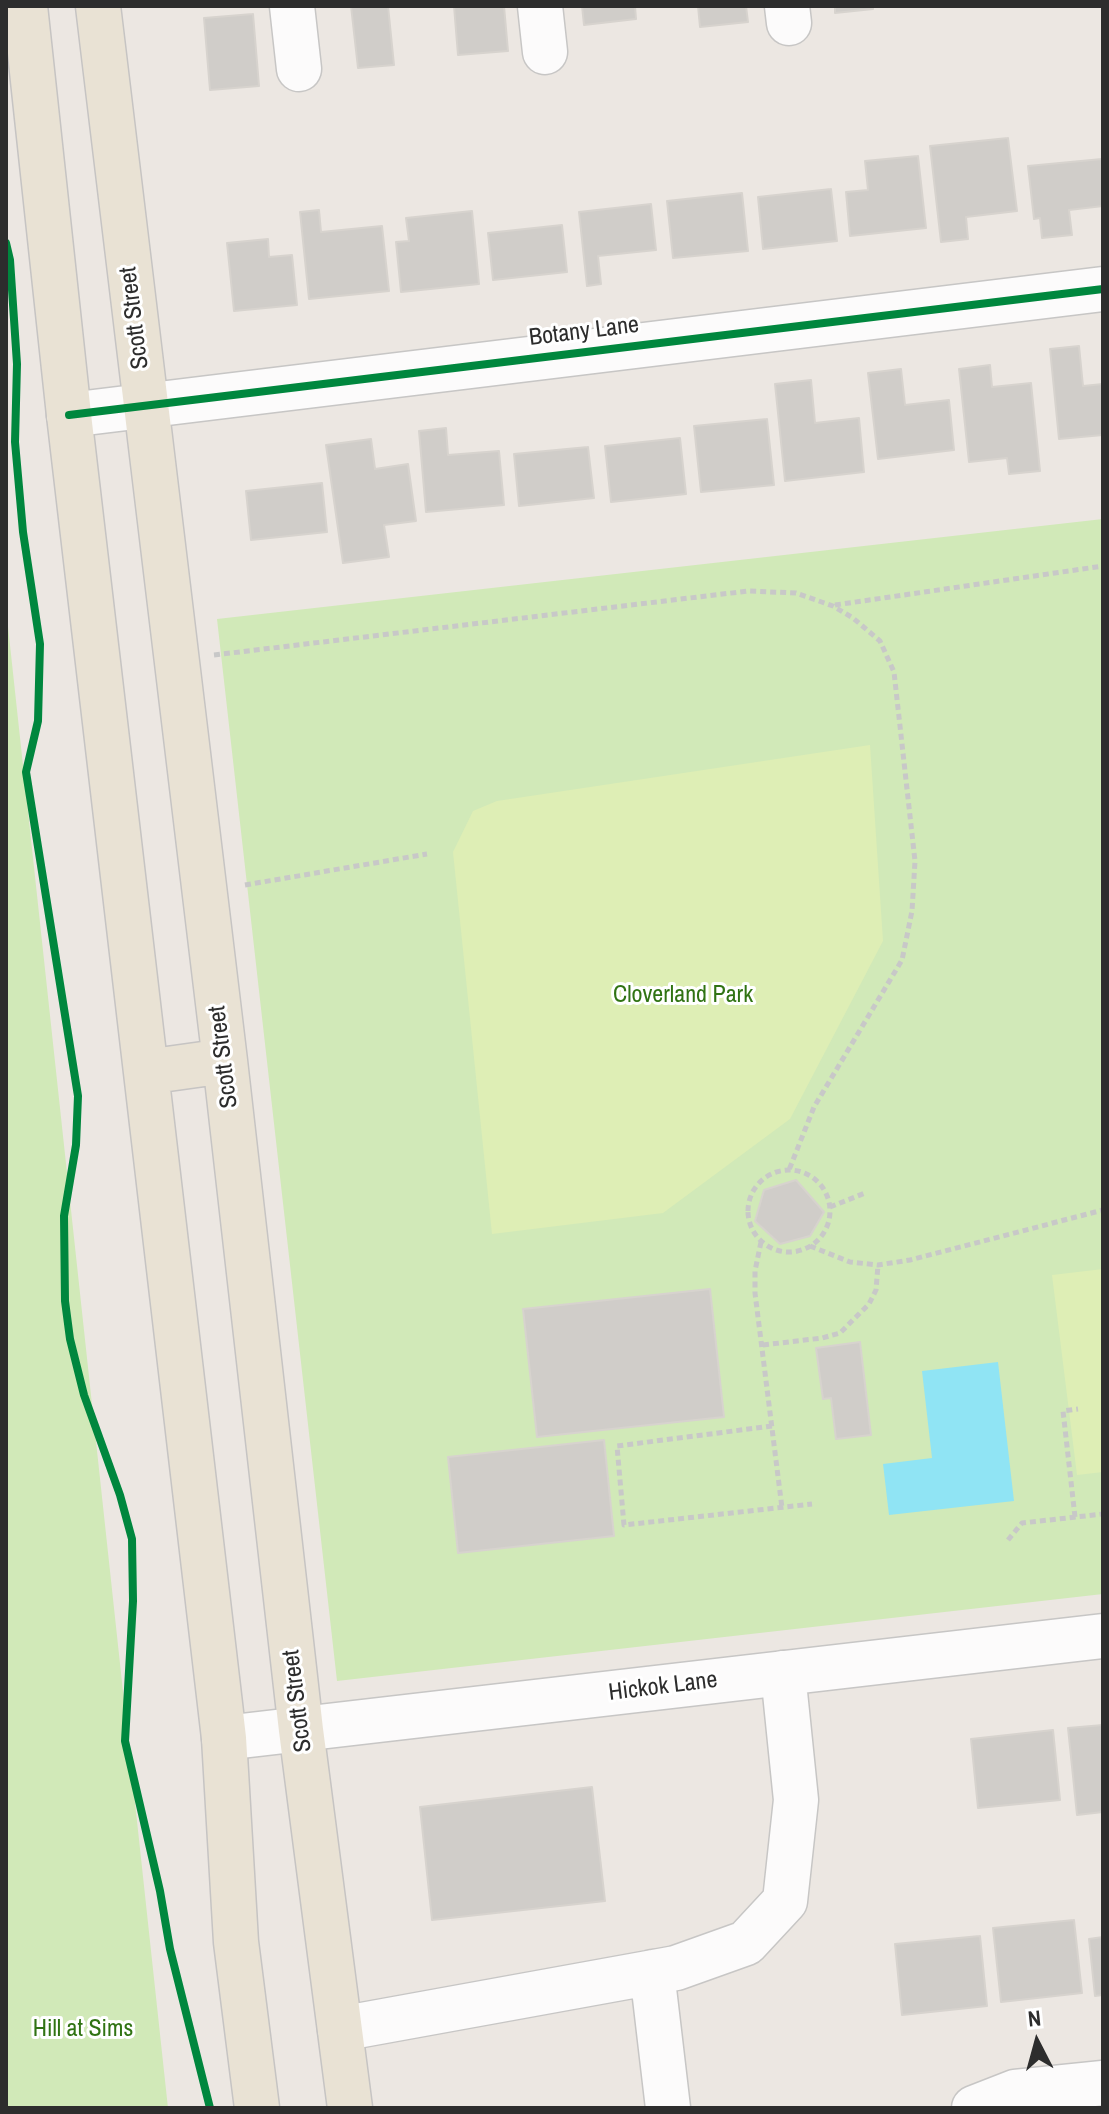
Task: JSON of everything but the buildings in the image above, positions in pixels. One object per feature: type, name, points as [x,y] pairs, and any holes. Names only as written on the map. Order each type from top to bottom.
[{"type":"main road","points":[[25,6],[69,415],[224,1738],[236,1942],[257,2108]]},
{"type":"main road","name":"Scott Street","points":[[98,6],[225,1061],[301,1730],[350,2108]]},
{"type":"main road","points":[[146,1072],[225,1061]]},
{"type":"street","points":[[292,6],[299,69]]},
{"type":"street","points":[[540,6],[545,52]]},
{"type":"street","name":"Botany Lane","points":[[69,415],[1103,289]]},
{"type":"street","name":"Hickok Lane","points":[[224,1738],[1103,1636]]},
{"type":"street","points":[[340,2029],[676,1968],[746,1943],[785,1901],[796,1800],[783,1673]]},
{"type":"street","points":[[652,1972],[668,2108]]},
{"type":"street","points":[[974,2108],[1015,2092],[1103,2083]]},
{"type":"path","points":[[833,606],[1103,566]]},
{"type":"path","points":[[176,659],[748,591],[796,593],[833,606],[853,618],[880,641],[894,672],[915,861],[912,911],[902,960],[814,1107],[789,1170]]},
{"type":"path","points":[[204,892],[427,854]]},
{"type":"path","points":[[789,1170],[812,1177],[827,1196],[830,1207],[826,1229],[810,1246],[798,1251],[772,1249],[761,1242],[752,1230],[748,1217],[748,1203],[753,1189],[762,1179],[775,1172],[789,1170]]},
{"type":"path","points":[[830,1207],[865,1193]]},
{"type":"path","points":[[810,1246],[850,1262],[878,1265],[910,1260],[1103,1210]]},
{"type":"path","points":[[761,1242],[755,1271],[755,1293],[782,1508]]},
{"type":"path","points":[[763,1345],[840,1333],[869,1304],[876,1290],[878,1265]]},
{"type":"path","points":[[1075,1517],[1063,1411],[1078,1409]]},
{"type":"path","points":[[772,1426],[617,1446],[624,1525],[812,1504]]},
{"type":"path","points":[[1008,1540],[1022,1523],[1103,1514]]},
{"type":"green space","name":"Cloverland Park","points":[[1103,519],[1103,1594],[337,1681],[217,619]]},
{"type":"green space","name":"Hill at Sims","points":[[6,608],[168,2108],[6,2108]]},
{"type":"green space","points":[[870,745],[883,941],[790,1119],[663,1213],[492,1234],[453,852],[473,811],[497,801]]},
{"type":"green space","points":[[1103,1269],[1103,1472],[1077,1475],[1052,1275]]},
{"type":"water","points":[[998,1362],[1014,1501],[889,1515],[883,1464],[932,1458],[922,1371]]},
{"type":"cycle path","points":[[6,243],[10,260],[17,364],[15,442],[23,532],[40,644],[38,721],[26,772],[78,1096],[76,1145],[64,1216],[65,1301],[70,1339],[84,1395],[120,1495],[132,1539],[133,1601],[125,1741],[160,1891],[170,1949],[210,2108]]},
{"type":"cycle path","points":[[69,415],[1103,289]]}]
